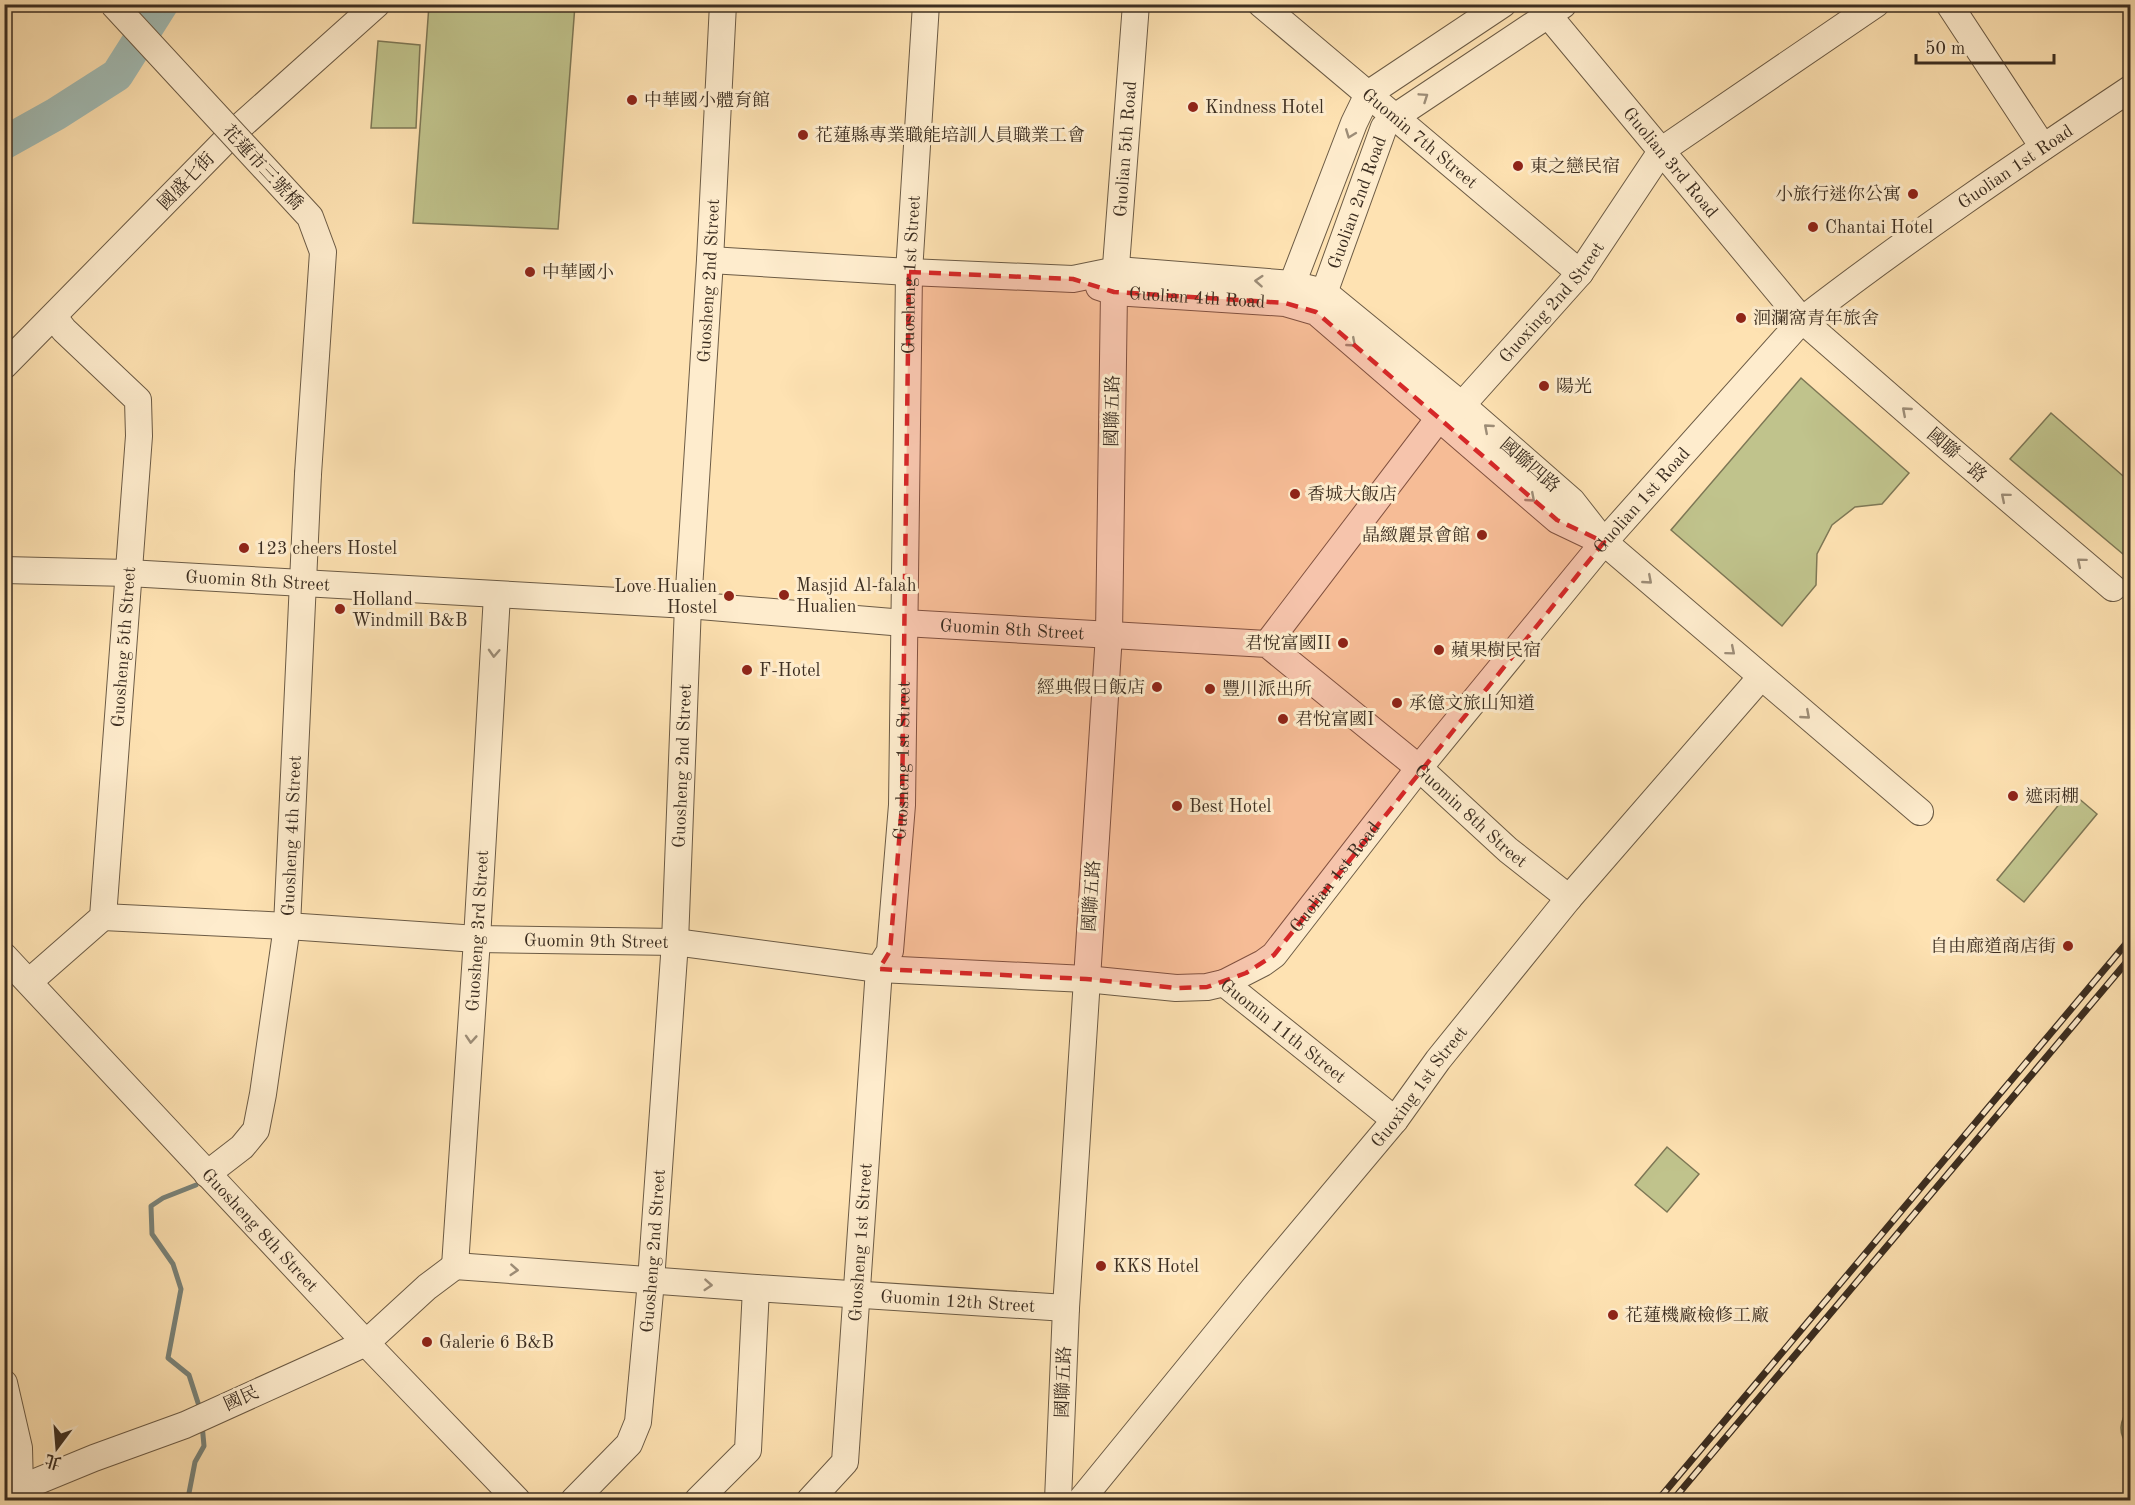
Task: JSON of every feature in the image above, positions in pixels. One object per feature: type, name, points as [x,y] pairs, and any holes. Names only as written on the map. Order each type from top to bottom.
[{"type":"street","name":"花蓮市三號橋","points":[[113,4],[310,217],[322,252],[308,474]]},
{"type":"street","name":"國盛七街","points":[[4,366],[234,132],[377,4]]},
{"type":"street","name":"Guosheng 2nd Street","points":[[574,1500],[629,1444],[638,1422],[651,1281],[675,942],[688,605],[710,260],[723,4]]},
{"type":"street","name":"Guosheng 1st Street","points":[[810,1500],[844,1462],[879,969],[890,951],[902,805],[909,272],[926,4]]},
{"type":"street","name":"Guolian 5th Road","points":[[1116,281],[1136,4]]},
{"type":"street","name":"Guomin 7th Street","points":[[1261,4],[1580,273]]},
{"type":"street","points":[[1368,94],[1503,4]]},
{"type":"street","name":"Guoxing 2nd Street","points":[[1267,644],[1439,418],[1462,405],[1580,273],[1662,150],[1876,4]]},
{"type":"street","points":[[1949,4],[2043,147]]},
{"type":"street","name":"Guolian 2nd Road","points":[[1320,302],[1384,127],[1550,8]]},
{"type":"street","name":"Guolian 3rd Road","points":[[1550,8],[1662,150],[1802,320]]},
{"type":"street","name":"Guolian 1st Road","points":[[1224,983],[1274,955],[1419,768],[1604,542],[1802,320],[2043,147],[2130,89]]},
{"type":"street","name":"Guolian 2nd Road","points":[[1289,294],[1354,123],[1368,94]]},
{"type":"street","name":"Guolian 4th Road","points":[[710,260],[1116,281]]},
{"type":"street","name":"國聯四路","points":[[1116,281],[1289,294],[1320,302],[1462,405],[1572,501],[1604,542],[1920,812]]},
{"type":"street","name":"國聯五路","points":[[1058,1500],[1065,1308],[1109,633],[1116,281]]},
{"type":"street","points":[[1320,302],[1439,418],[1557,520],[1604,542]]},
{"type":"street","name":"Guosheng 5th Street","points":[[54,317],[64,330],[138,400],[139,436],[103,917]]},
{"type":"street","name":"國聯一路","points":[[1802,320],[2112,588]]},
{"type":"street","name":"Guosheng 4th Street","points":[[207,1174],[242,1147],[256,1130],[263,1094],[287,926],[308,474]]},
{"type":"street","name":"Guomin 8th Street","points":[[4,570],[128,573],[688,605],[904,623],[1109,633],[1267,644],[1419,768],[1508,850],[1569,898]]},
{"type":"street","name":"Guosheng 3rd Street","points":[[455,1266],[497,595]]},
{"type":"street","name":"Guoxing 1st Street","points":[[1082,1500],[1254,1287],[1395,1120],[1438,1060],[1569,898],[1761,677]]},
{"type":"street","points":[[30,981],[103,917]]},
{"type":"street","name":"Guomin 9th Street","points":[[103,917],[287,926],[477,939],[675,942],[879,969],[1086,979]]},
{"type":"street","name":"Guosheng 8th Street","points":[[4,956],[30,981],[366,1343],[517,1500]]},
{"type":"street","name":"Guomin 11th Street","points":[[1086,979],[1176,988],[1207,987],[1224,983],[1395,1120]]},
{"type":"street","name":"Guomin 12th Street","points":[[455,1266],[1065,1308]]},
{"type":"street","name":"國民","points":[[12,1491],[185,1425],[366,1343],[455,1266]]},
{"type":"street","points":[[698,1500],[748,1450],[756,1288]]},
{"type":"street","points":[[4,1383],[19,1448],[12,1491]]},
{"type":"highlighted area","points":[[909,272],[1073,279],[1114,292],[1285,303],[1316,312],[1557,520],[1604,542],[1274,955],[1246,973],[1207,987],[1176,988],[1086,979],[879,969],[890,951],[902,805]]},
{"type":"green space","points":[[429,5],[575,5],[558,229],[413,223]]},
{"type":"green space","points":[[378,41],[420,45],[416,128],[371,128]]},
{"type":"green space","points":[[1801,378],[1909,473],[1882,504],[1855,507],[1832,525],[1817,554],[1816,585],[1782,626],[1671,530]]},
{"type":"green space","points":[[2051,413],[2130,482],[2130,560],[2010,459]]},
{"type":"green space","points":[[2070,791],[2097,814],[2024,902],[1997,880]]},
{"type":"green space","points":[[1667,1147],[1699,1174],[1667,1212],[1635,1185]]},
{"type":"green space","points":[[2130,1407],[2130,1448],[2123,1438],[2121,1428]]},
{"type":"waterway","points":[[4,143],[56,114],[117,75],[162,4]]},
{"type":"waterway","points":[[196,1185],[163,1198],[151,1206],[152,1234],[173,1264],[181,1289],[168,1358],[189,1375],[200,1409]]},
{"type":"waterway","points":[[191,1500],[189,1493],[195,1462],[204,1446],[202,1424]]},
{"type":"railway","points":[[1658,1500],[2130,939]]},
{"type":"railway","points":[[1673,1500],[2130,958]]},
{"type":"place","name":"中華國小體育館","points":[[632,100]]},
{"type":"place","name":"Kindness Hotel","points":[[1193,107]]},
{"type":"place","name":"花蓮縣專業職能培訓人員職業工會","points":[[803,135]]},
{"type":"place","name":"東之戀民宿","points":[[1518,166]]},
{"type":"place","name":"小旅行迷你公寓","points":[[1913,194]]},
{"type":"place","name":"Chantai Hotel","points":[[1813,227]]},
{"type":"place","name":"中華國小","points":[[530,272]]},
{"type":"place","name":"洄瀾窩青年旅舍","points":[[1741,318]]},
{"type":"place","name":"陽光","points":[[1544,386]]},
{"type":"place","name":"香城大飯店","points":[[1295,494]]},
{"type":"place","name":"晶緻麗景會館","points":[[1482,535]]},
{"type":"place","name":"123 cheers Hostel","points":[[244,548]]},
{"type":"place","name":"Masjid Al-falah Hualien","points":[[784,595]]},
{"type":"place","name":"Love Hualien Hostel","points":[[729,596]]},
{"type":"place","name":"Holland Windmill B&B","points":[[340,609]]},
{"type":"place","name":"君悅富國II","points":[[1343,643]]},
{"type":"place","name":"蘋果樹民宿","points":[[1439,650]]},
{"type":"place","name":"F-Hotel","points":[[747,670]]},
{"type":"place","name":"經典假日飯店","points":[[1157,687]]},
{"type":"place","name":"豐川派出所","points":[[1210,689]]},
{"type":"place","name":"承億文旅山知道","points":[[1397,703]]},
{"type":"place","name":"君悅富國I","points":[[1283,719]]},
{"type":"place","name":"遮雨棚","points":[[2013,796]]},
{"type":"place","name":"Best Hotel","points":[[1177,806]]},
{"type":"place","name":"自由廊道商店街","points":[[2068,946]]},
{"type":"place","name":"KKS Hotel","points":[[1101,1266]]},
{"type":"place","name":"花蓮機廠檢修工廠","points":[[1613,1315]]},
{"type":"place","name":"Galerie 6 B&B","points":[[427,1342]]}]
